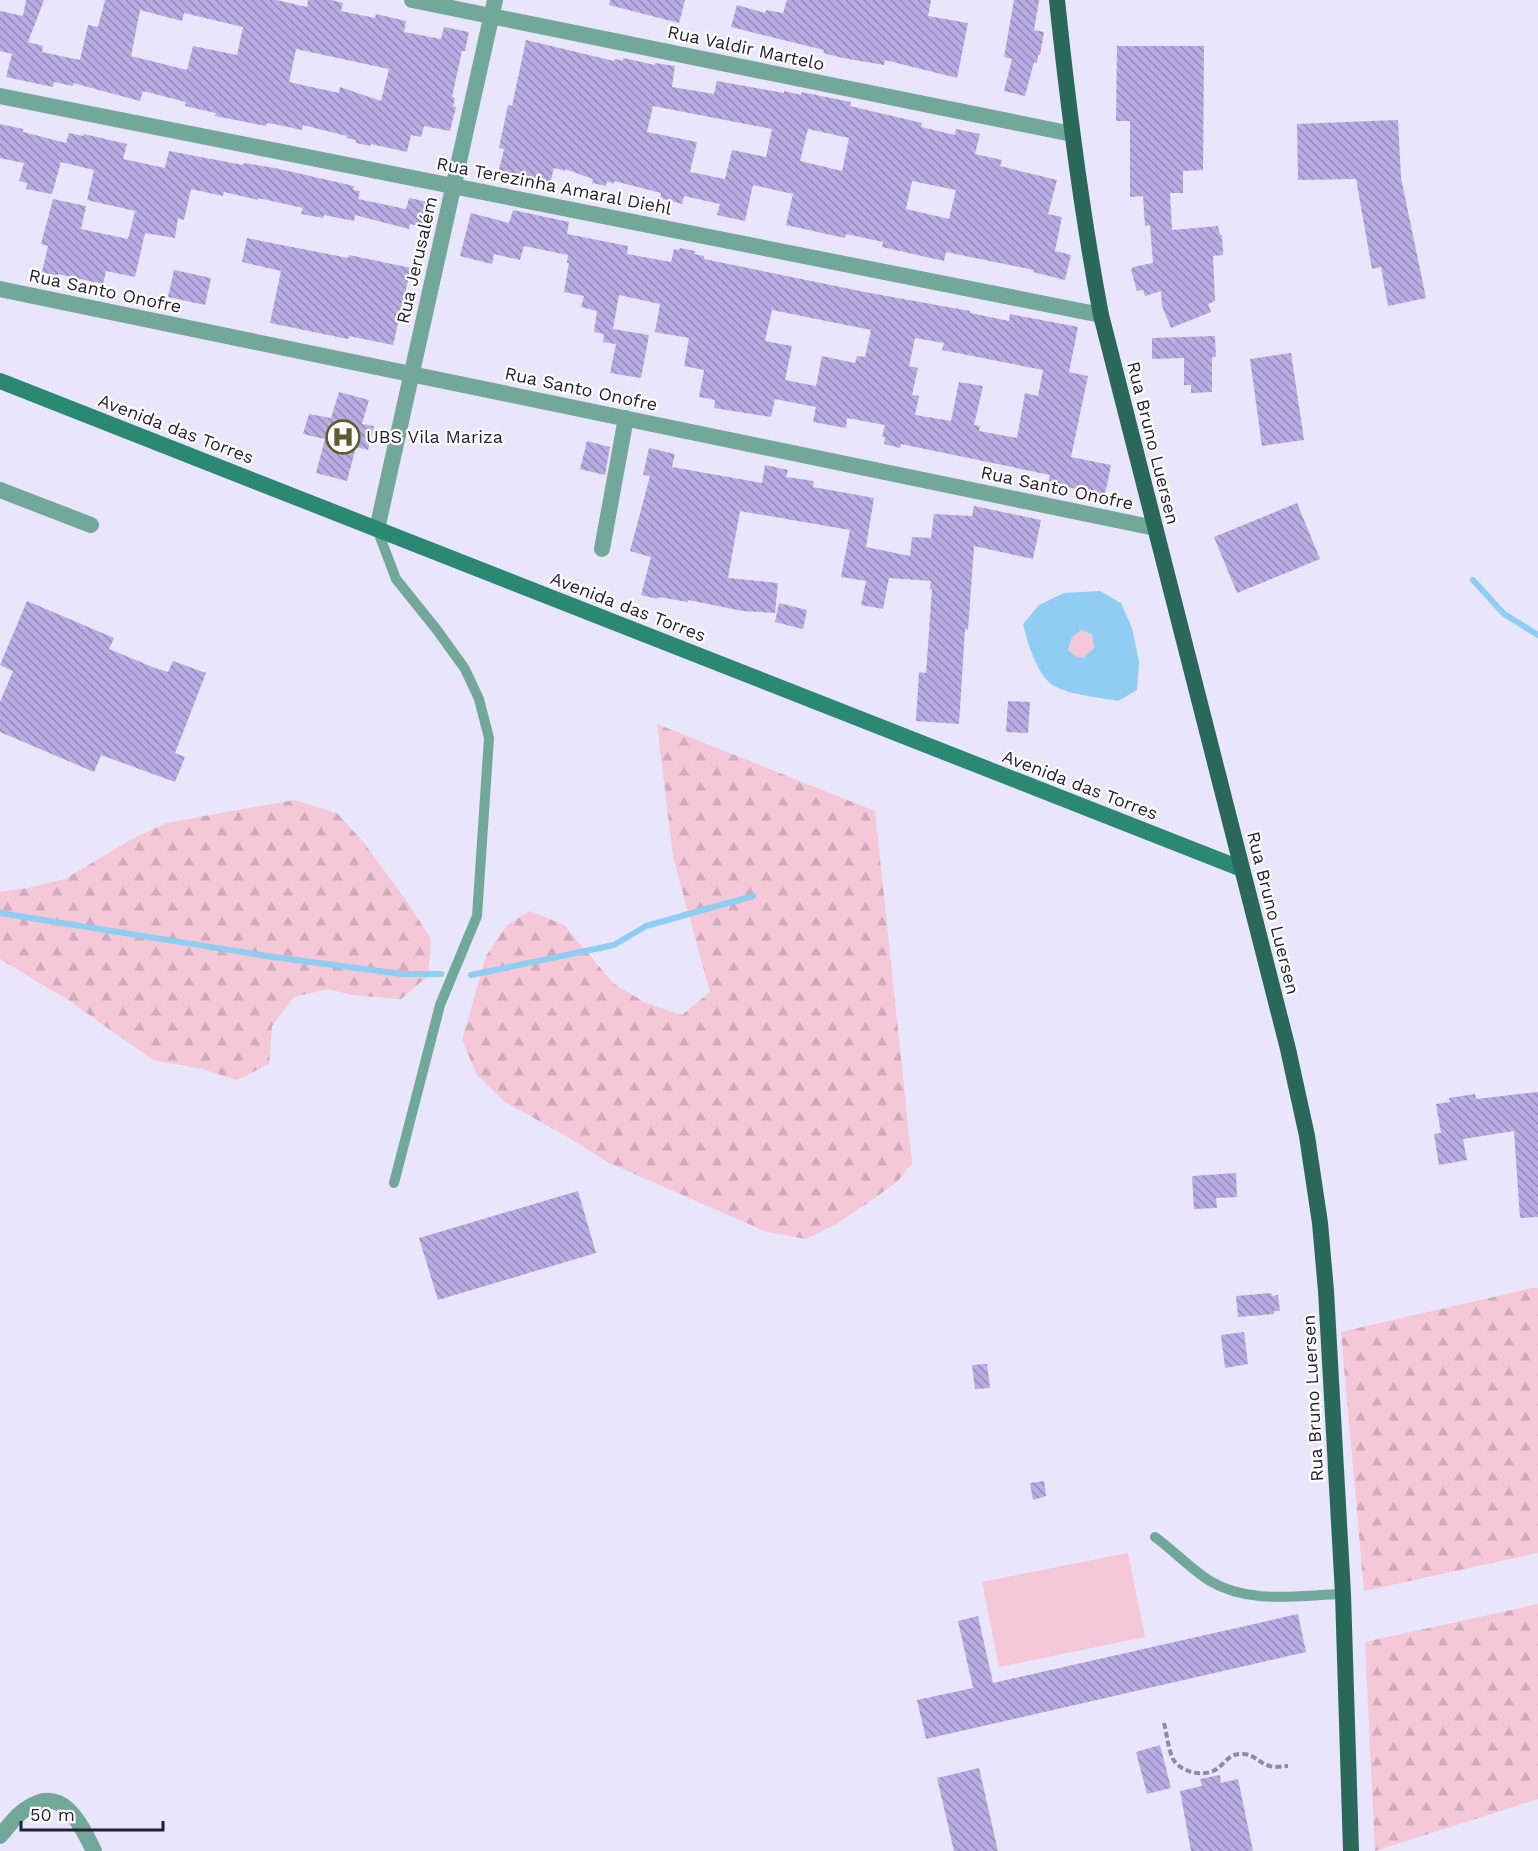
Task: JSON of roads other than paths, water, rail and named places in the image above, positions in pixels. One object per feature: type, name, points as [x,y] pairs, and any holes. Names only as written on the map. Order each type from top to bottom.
[{"type":"main road","name":"Rua Bruno Luersen","points":[[1057,0],[1072,134],[1086,233],[1101,315],[1288,1049],[1307,1136],[1318,1212],[1334,1401],[1351,1851]]},
{"type":"main road","name":"Avenida das Torres","points":[[0,381],[1242,869]]},
{"type":"street","name":"Rua Valdir Martelo","points":[[412,0],[493,8],[1072,134]]},
{"type":"street","name":"Rua Jerusalém","points":[[376,529],[493,8]]},
{"type":"street","name":"Rua Terezinha Amaral Diehl","points":[[0,96],[1101,315]]},
{"type":"street","name":"Rua Santo Onofre","points":[[0,289],[1155,528]]},
{"type":"street","points":[[602,549],[626,418]]},
{"type":"street","points":[[0,490],[91,525]]},
{"type":"street","points":[[0,1836],[25,1809],[39,1802],[53,1801],[66,1806],[78,1820],[94,1851]]},
{"type":"lane","points":[[376,529],[396,579],[465,669],[479,699],[489,738],[477,916],[440,1005],[394,1183]]},
{"type":"lane","points":[[1155,1537],[1209,1580],[1233,1592],[1261,1596],[1343,1594]]},
{"type":"water","points":[[1100,591],[1121,603],[1132,628],[1139,662],[1137,690],[1118,701],[1064,690],[1045,678],[1033,655],[1023,624],[1039,605],[1064,593]],"holes":[[[1081,630],[1092,634],[1094,648],[1083,658],[1077,657],[1068,650],[1072,637]]]},
{"type":"waterway","points":[[1473,580],[1504,614],[1538,635]]},
{"type":"waterway","points":[[471,975],[614,945],[646,926],[753,896]]},
{"type":"waterway","points":[[0,913],[273,957],[402,974],[441,974]]},
{"type":"place","name":"UBS Vila Mariza","points":[[343,437]]}]
